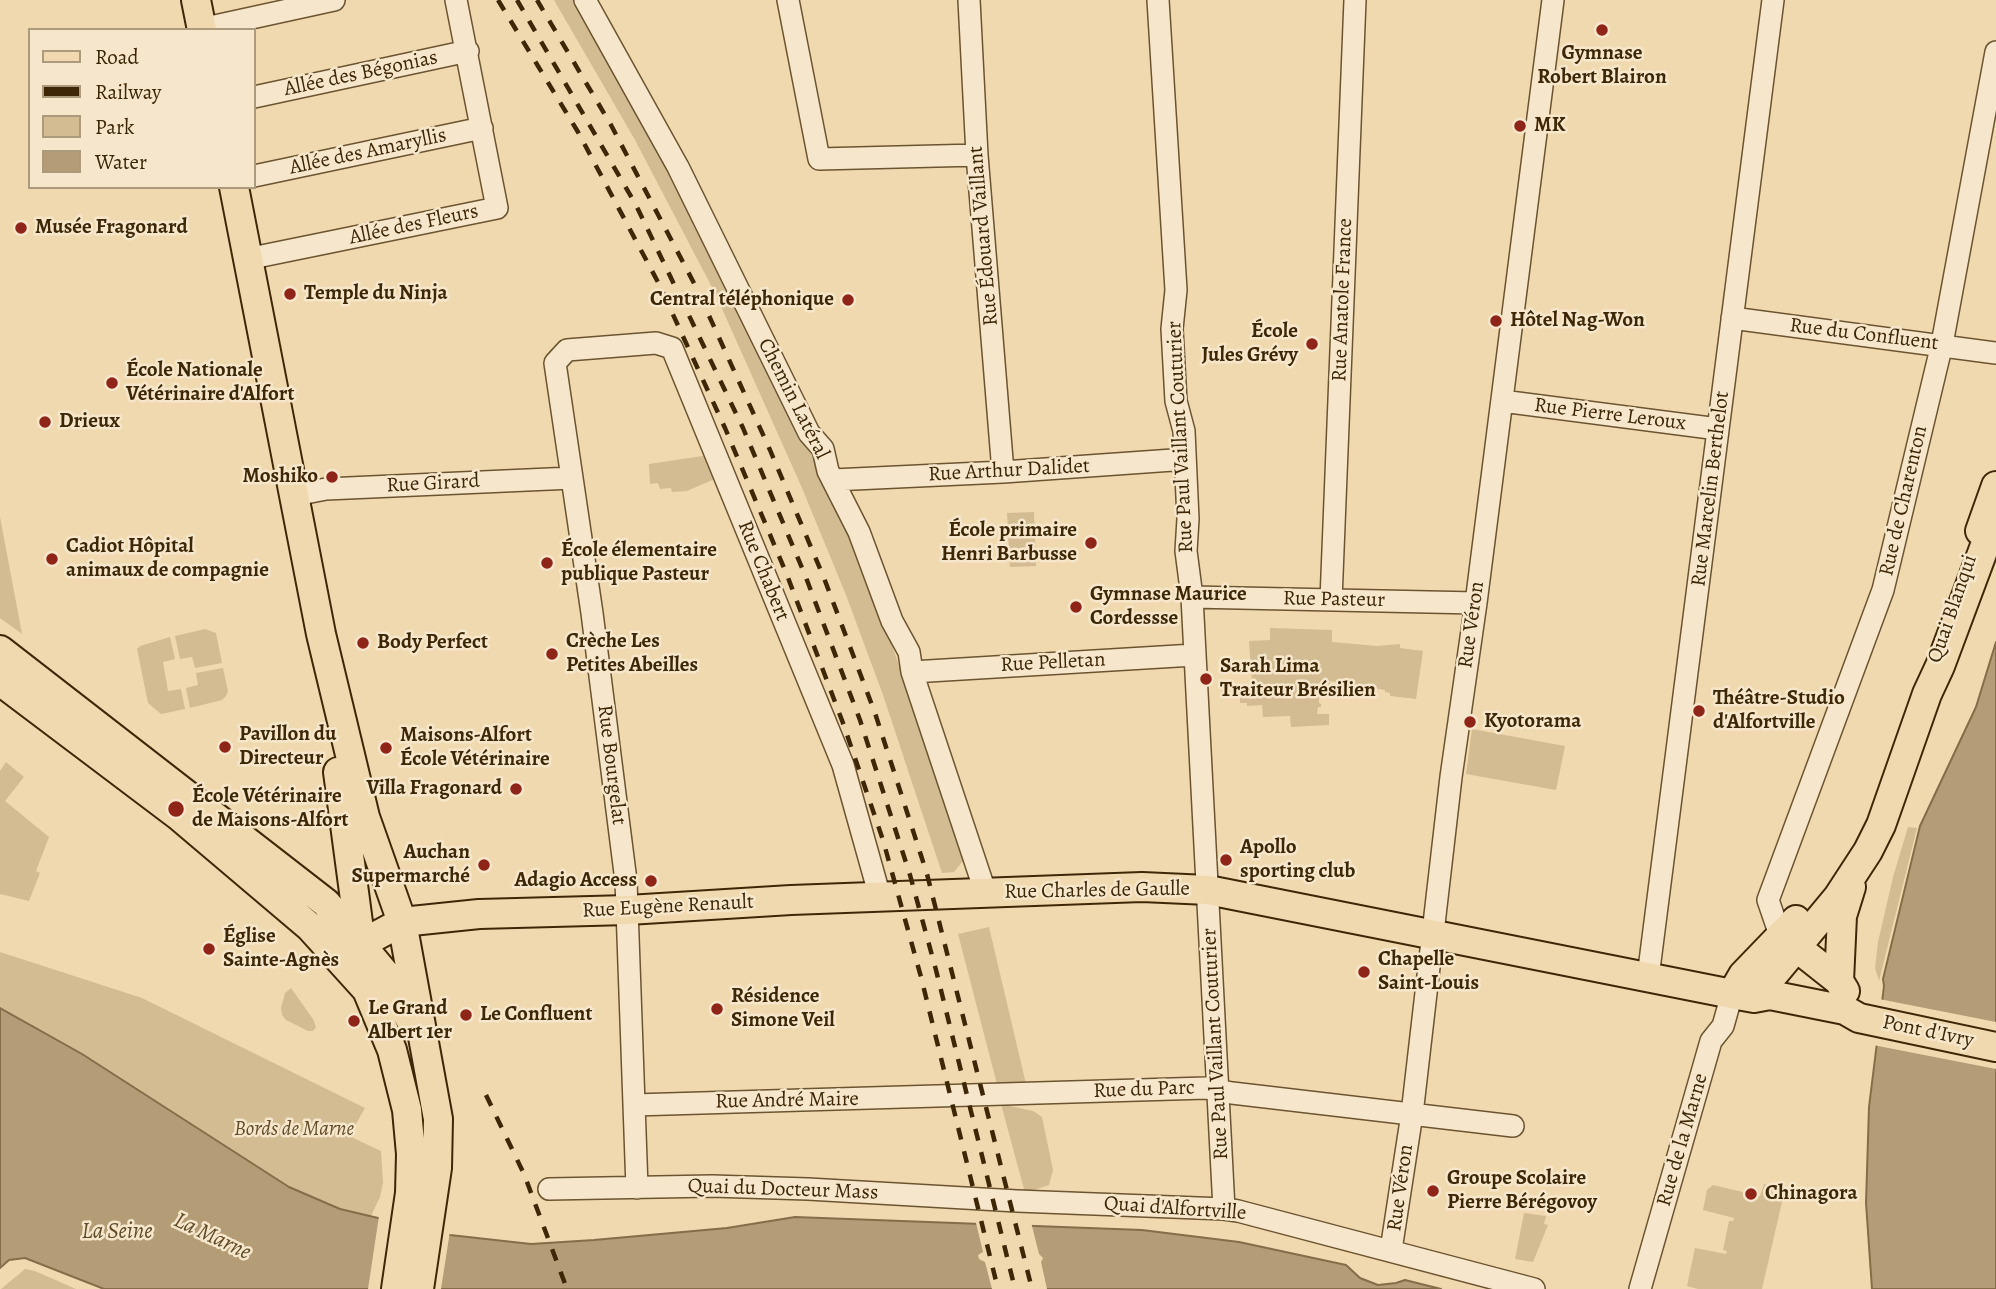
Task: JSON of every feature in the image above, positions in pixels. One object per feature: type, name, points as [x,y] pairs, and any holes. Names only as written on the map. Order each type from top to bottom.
[{"type":"main road","points":[[233,189],[321,634],[365,817],[402,922],[438,1119],[437,1168],[396,1289]]},
{"type":"main road","name":"Quai Blanqui","points":[[1927,694],[1934,661],[1996,486]]},
{"type":"main road","name":"Quai Blanqui","points":[[1839,981],[1842,916],[1859,865],[1881,825],[1927,694],[1996,516]]},
{"type":"main road","points":[[321,634],[367,990],[392,1050],[407,1110],[418,1221],[419,1289]]},
{"type":"main road","points":[[0,650],[326,903],[387,976],[424,1045]]},
{"type":"main road","points":[[0,681],[179,816],[310,927],[367,990]]},
{"type":"main road","name":"Quai Blanqui","points":[[1743,996],[1835,883],[1859,865]]},
{"type":"main road","name":"Rue Charles de Gaulle","points":[[934,894],[1142,887],[1208,890],[1743,996],[1769,1011],[1779,1013],[1841,1024],[1859,1018]]},
{"type":"main road","name":"Rue Eugène Renault","points":[[402,922],[479,914],[628,910],[934,894]]},
{"type":"main road","points":[[326,903],[402,922]]},
{"type":"main road","points":[[310,927],[360,944],[402,922]]},
{"type":"main road","points":[[1788,940],[1839,981],[1859,1018]]},
{"type":"main road","name":"Pont d'Ivry","points":[[1859,1018],[1996,1047]]},
{"type":"street","points":[[199,12],[334,0]]},
{"type":"street","name":"Allée des Fleurs","points":[[247,259],[497,208],[456,0]]},
{"type":"street","name":"Chemin Latéral","points":[[585,0],[678,167],[809,433],[823,449],[828,471],[859,532],[892,621],[909,652],[912,672],[986,894]]},
{"type":"street","points":[[788,0],[819,159],[977,155]]},
{"type":"street","name":"Rue Édouard Vaillant","points":[[969,0],[977,155],[1003,472]]},
{"type":"street","name":"Rue Paul Vaillant Couturier","points":[[1158,0],[1175,290],[1172,329],[1176,401],[1184,431],[1188,520],[1186,551],[1192,597],[1224,1209]]},
{"type":"street","name":"Rue Anatole France","points":[[1332,600],[1355,0]]},
{"type":"street","name":"Rue Véron","points":[[1391,1250],[1412,1114],[1453,766],[1553,0]]},
{"type":"street","name":"Rue Marcelin Berthelot","points":[[1648,977],[1773,0]]},
{"type":"street","name":"Allée des Bégonias","points":[[256,97],[468,51]]},
{"type":"street","name":"Rue de Charenton","points":[[1788,940],[1768,900],[1882,590],[1942,344],[1996,52]]},
{"type":"street","name":"Allée des Amaryllis","points":[[256,176],[482,128]]},
{"type":"street","name":"Rue du Confluent","points":[[1732,318],[1942,344],[1996,354]]},
{"type":"street","name":"Rue Chabert","points":[[567,350],[656,343],[672,348],[843,765],[880,897]]},
{"type":"street","name":"Rue Bourgelat","points":[[567,350],[555,363],[592,613],[628,910],[637,1188]]},
{"type":"street","name":"Rue Pierre Leroux","points":[[1502,401],[1718,429]]},
{"type":"street","name":"Rue Arthur Dalidet","points":[[833,480],[1173,460],[1185,464]]},
{"type":"street","name":"Rue Girard","points":[[295,495],[326,489],[572,478]]},
{"type":"street","name":"Rue Pasteur","points":[[1192,597],[1476,603]]},
{"type":"street","name":"Rue Pelletan","points":[[912,672],[1194,655]]},
{"type":"street","name":"Rue de la Marne","points":[[1640,1289],[1711,1041],[1743,996]]},
{"type":"street","name":"Rue du Parc","points":[[940,1097],[1206,1088],[1513,1126]]},
{"type":"street","name":"Rue André Maire","points":[[634,1105],[940,1097]]},
{"type":"street","name":"Quai du Docteur Mass","points":[[549,1189],[712,1186],[1017,1201]]},
{"type":"street","name":"Quai d'Alfortville","points":[[1017,1201],[1238,1211],[1534,1289]]},
{"type":"green space","points":[[554,0],[579,0],[681,184],[854,537],[966,857],[954,872],[942,873],[883,695],[846,595],[802,488],[715,293],[635,140]]},
{"type":"green space","points":[[709,455],[717,478],[687,491],[672,492],[671,488],[660,489],[658,483],[650,484],[649,464]]},
{"type":"green space","points":[[1034,512],[1036,566],[1010,567],[1007,513]]},
{"type":"green space","points":[[0,517],[22,634],[0,618]]},
{"type":"green space","points":[[1270,628],[1332,630],[1332,642],[1377,646],[1400,644],[1400,648],[1423,651],[1416,699],[1390,696],[1385,690],[1330,681],[1329,693],[1319,694],[1321,707],[1318,707],[1317,714],[1329,714],[1329,725],[1291,727],[1290,716],[1263,717],[1262,705],[1247,706],[1247,703],[1240,703],[1240,698],[1243,697],[1242,685],[1252,684],[1249,641],[1270,640]]},
{"type":"green space","points":[[205,629],[216,633],[222,663],[195,668],[192,657],[180,659],[175,636]]},
{"type":"green space","points":[[170,637],[175,659],[163,662],[168,691],[181,689],[185,709],[161,714],[148,703],[137,649]]},
{"type":"green space","points":[[223,668],[228,691],[226,696],[222,700],[190,708],[186,688],[198,685],[196,673]]},
{"type":"green space","points":[[1472,729],[1565,746],[1556,790],[1466,774]]},
{"type":"green space","points":[[6,762],[24,777],[5,801],[49,837],[36,871],[40,873],[29,901],[0,894],[0,771]]},
{"type":"green space","points":[[1908,827],[1917,828],[1879,981],[1875,968],[1878,942]]},
{"type":"green space","points":[[989,927],[1026,1084],[998,1088],[958,934]]},
{"type":"green space","name":"Bords de Marne","points":[[0,952],[142,998],[365,1108],[349,1136],[381,1151],[383,1183],[370,1218],[340,1209],[289,1187],[82,1054],[0,1008]]},
{"type":"green space","points":[[291,988],[313,1019],[316,1027],[313,1031],[286,1020],[282,1015],[285,993]]},
{"type":"green space","points":[[1001,1104],[1033,1111],[1042,1117],[1053,1170],[1049,1185],[1025,1193]]},
{"type":"green space","points":[[1764,1184],[1785,1189],[1762,1289],[1698,1289],[1687,1286],[1695,1248],[1726,1254],[1727,1251],[1723,1250],[1729,1221],[1734,1218],[1703,1210],[1707,1190],[1713,1185],[1760,1196]]},
{"type":"green space","points":[[1524,1213],[1546,1216],[1544,1224],[1548,1225],[1533,1262],[1515,1259]]},
{"type":"green space","points":[[25,1269],[35,1271],[76,1289],[1,1289]]},
{"type":"water","points":[[1996,642],[1996,1289],[1872,1289],[1866,1203],[1869,1107],[1883,979],[1920,826],[1976,707]]},
{"type":"water","name":"La Seine","points":[[0,1008],[82,1054],[289,1187],[340,1209],[450,1235],[531,1244],[727,1228],[795,1217],[1142,1230],[1239,1242],[1346,1265],[1360,1278],[1378,1285],[1405,1280],[1441,1289],[104,1289],[25,1258],[9,1260],[0,1268]]},
{"type":"pier","points":[[1879,999],[1996,1022],[1996,1069],[1873,1045]]},
{"type":"pier","points":[[379,1216],[450,1231],[441,1289],[368,1289]]},
{"type":"pier","points":[[975,1219],[1031,1222],[1039,1254],[1043,1258],[1041,1262],[1047,1289],[992,1289],[985,1262],[979,1259],[978,1255],[983,1252]]},
{"type":"railway","points":[[498,0],[578,132],[659,284],[725,428],[787,575],[843,723],[883,840],[921,977],[998,1289]]},
{"type":"railway","points":[[517,0],[636,205],[743,428],[805,575],[860,720],[910,875],[1015,1289]]},
{"type":"railway","points":[[537,0],[611,125],[696,287],[770,450],[824,578],[875,713],[927,874],[1032,1289]]},
{"type":"railway","points":[[486,1095],[524,1174],[567,1289]]},
{"type":"place","name":"Gymnase Robert Blairon","points":[[1602,30]]},
{"type":"place","name":"MK","points":[[1520,126]]},
{"type":"place","name":"Musée Fragonard","points":[[21,228]]},
{"type":"place","name":"Temple du Ninja","points":[[290,294]]},
{"type":"place","name":"Central téléphonique","points":[[848,300]]},
{"type":"place","name":"Hôtel Nag-Won","points":[[1496,321]]},
{"type":"place","name":"École Jules Grévy","points":[[1312,344]]},
{"type":"place","name":"École Nationale Vétérinaire d'Alfort","points":[[112,383]]},
{"type":"place","name":"Drieux","points":[[45,422]]},
{"type":"place","name":"Moshiko","points":[[332,477]]},
{"type":"place","name":"École primaire Henri Barbusse","points":[[1091,543]]},
{"type":"place","name":"Cadiot Hôpital animaux de compagnie","points":[[52,559]]},
{"type":"place","name":"École élementaire publique Pasteur","points":[[547,563]]},
{"type":"place","name":"Gymnase Maurice Cordessse","points":[[1076,607]]},
{"type":"place","name":"Body Perfect","points":[[363,643]]},
{"type":"place","name":"Crèche Les Petites Abeilles","points":[[552,654]]},
{"type":"place","name":"Sarah Lima Traiteur Brésilien","points":[[1206,679]]},
{"type":"place","name":"Théâtre-Studio d'Alfortville","points":[[1699,711]]},
{"type":"place","name":"Kyotorama","points":[[1470,722]]},
{"type":"place","name":"Pavillon du Directeur","points":[[225,747]]},
{"type":"place","name":"Maisons-Alfort École Vétérinaire","points":[[386,748]]},
{"type":"place","name":"Villa Fragonard","points":[[516,789]]},
{"type":"place","name":"École Vétérinaire de Maisons-Alfort","points":[[176,809]]},
{"type":"place","name":"Apollo sporting club","points":[[1226,860]]},
{"type":"place","name":"Auchan Supermarché","points":[[484,865]]},
{"type":"place","name":"Adagio Access","points":[[651,881]]},
{"type":"place","name":"Église Sainte-Agnès","points":[[209,949]]},
{"type":"place","name":"Chapelle Saint-Louis","points":[[1364,972]]},
{"type":"place","name":"Résidence Simone Veil","points":[[717,1009]]},
{"type":"place","name":"Le Confluent","points":[[466,1015]]},
{"type":"place","name":"Le Grand Albert 1er","points":[[354,1021]]},
{"type":"place","name":"Groupe Scolaire Pierre Bérégovoy","points":[[1433,1191]]},
{"type":"place","name":"Chinagora","points":[[1751,1194]]},
{"type":"water label","name":"La Marne","points":[[212,1237]]}]
